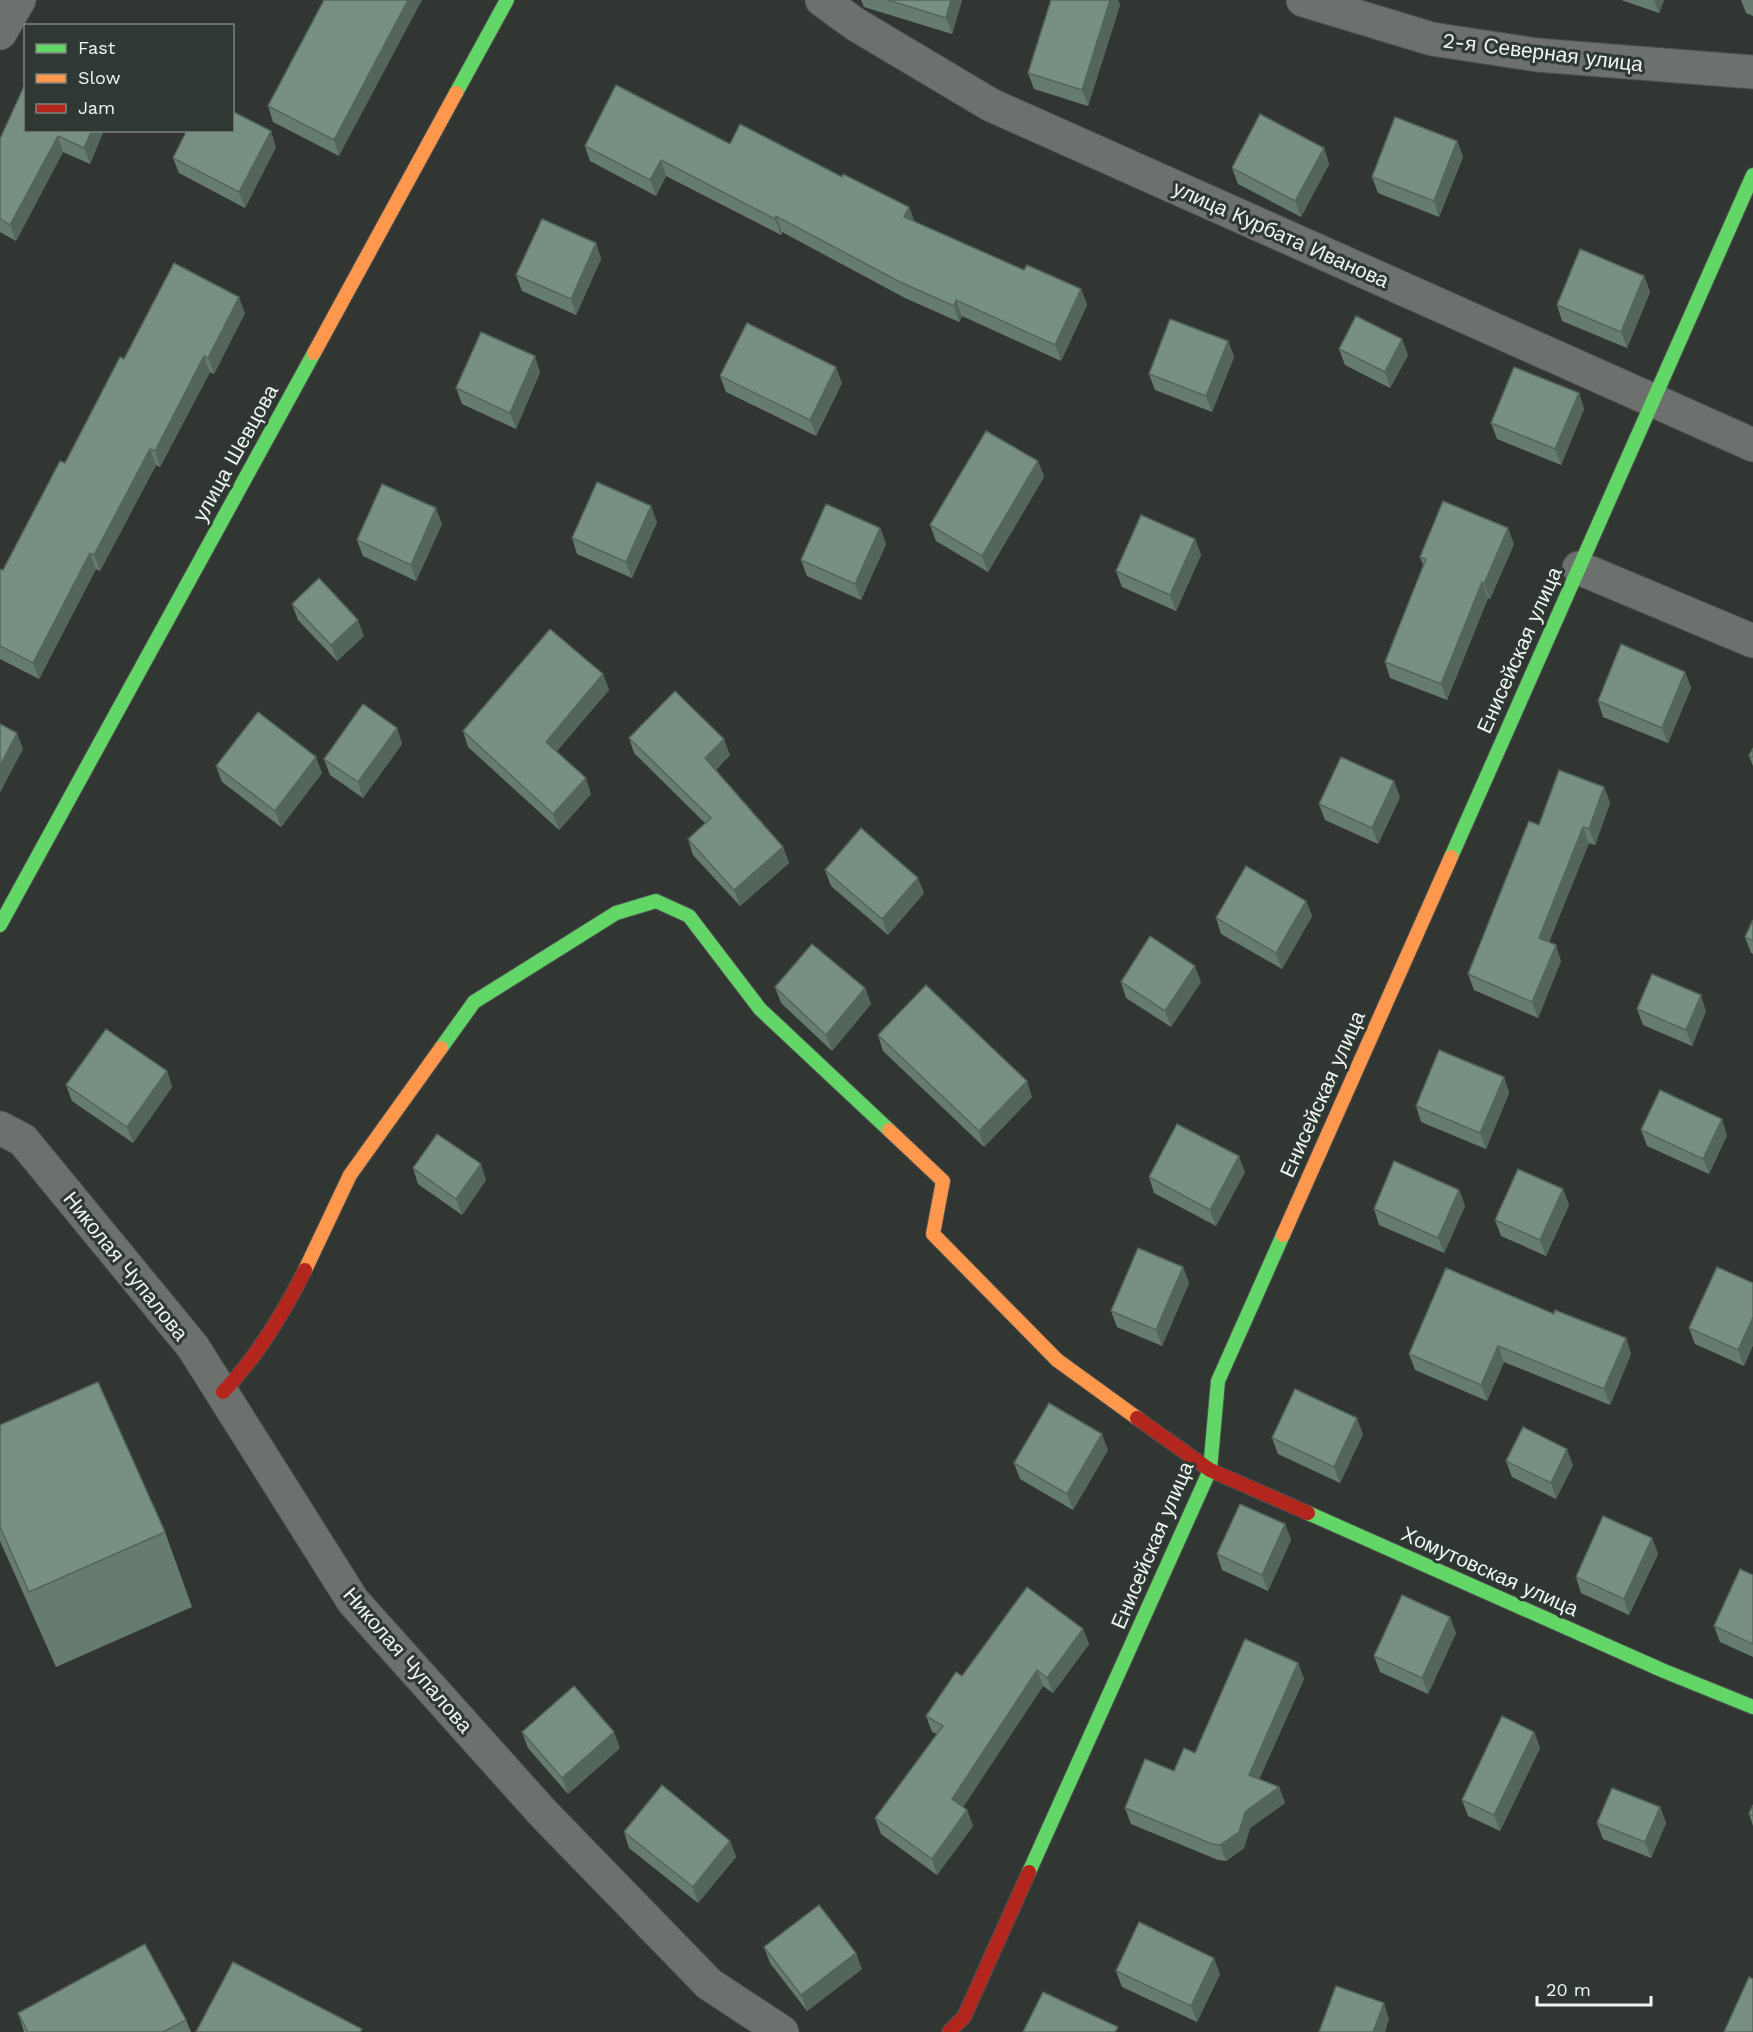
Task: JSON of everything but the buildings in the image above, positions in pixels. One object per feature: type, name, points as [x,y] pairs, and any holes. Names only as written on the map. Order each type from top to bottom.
[{"type":"street","points":[[0,33],[19,0]]},
{"type":"street","name":"улица Шевцова","points":[[0,925],[507,0]]},
{"type":"street","name":"улица Курбата Иванова","points":[[822,0],[855,24],[991,105],[1753,445]]},
{"type":"street","name":"2-я Северная улица","points":[[1303,0],[1444,41],[1538,55],[1753,72]]},
{"type":"street","name":"Енисейская улица","points":[[949,2032],[964,2017],[1210,1470],[1218,1381],[1753,175]]},
{"type":"street","points":[[1578,568],[1753,641]]},
{"type":"street","name":"Хомутовская улица","points":[[223,1392],[249,1365],[290,1300],[350,1175],[474,1002],[616,913],[656,901],[689,916],[760,1010],[943,1181],[933,1234],[1057,1360],[1210,1470],[1665,1671],[1753,1707]]},
{"type":"street","name":"Николая Чупалова","points":[[0,1128],[23,1140],[193,1347],[353,1600],[542,1812],[709,1984],[782,2032]]},
{"type":"traffic: fast","points":[[456,93],[507,0]]},
{"type":"traffic: fast","points":[[1451,857],[1753,175]]},
{"type":"traffic: fast","points":[[0,925],[314,353]]},
{"type":"traffic: fast","points":[[441,1048],[474,1002],[616,913],[656,901],[689,916],[760,1009],[889,1130]]},
{"type":"traffic: fast","points":[[1029,1872],[1210,1470],[1218,1381],[1283,1235]]},
{"type":"traffic: fast","points":[[1308,1513],[1664,1671],[1753,1707]]},
{"type":"traffic: slow","points":[[314,353],[456,93]]},
{"type":"traffic: slow","points":[[1283,1235],[1451,857]]},
{"type":"traffic: slow","points":[[305,1270],[350,1175],[441,1048]]},
{"type":"traffic: slow","points":[[889,1130],[943,1181],[933,1234],[1057,1360],[1137,1418]]},
{"type":"traffic: jam","points":[[223,1392],[269,1334],[305,1270]]},
{"type":"traffic: jam","points":[[1137,1418],[1210,1470],[1308,1513]]},
{"type":"traffic: jam","points":[[949,2032],[964,2017],[1029,1872]]}]
